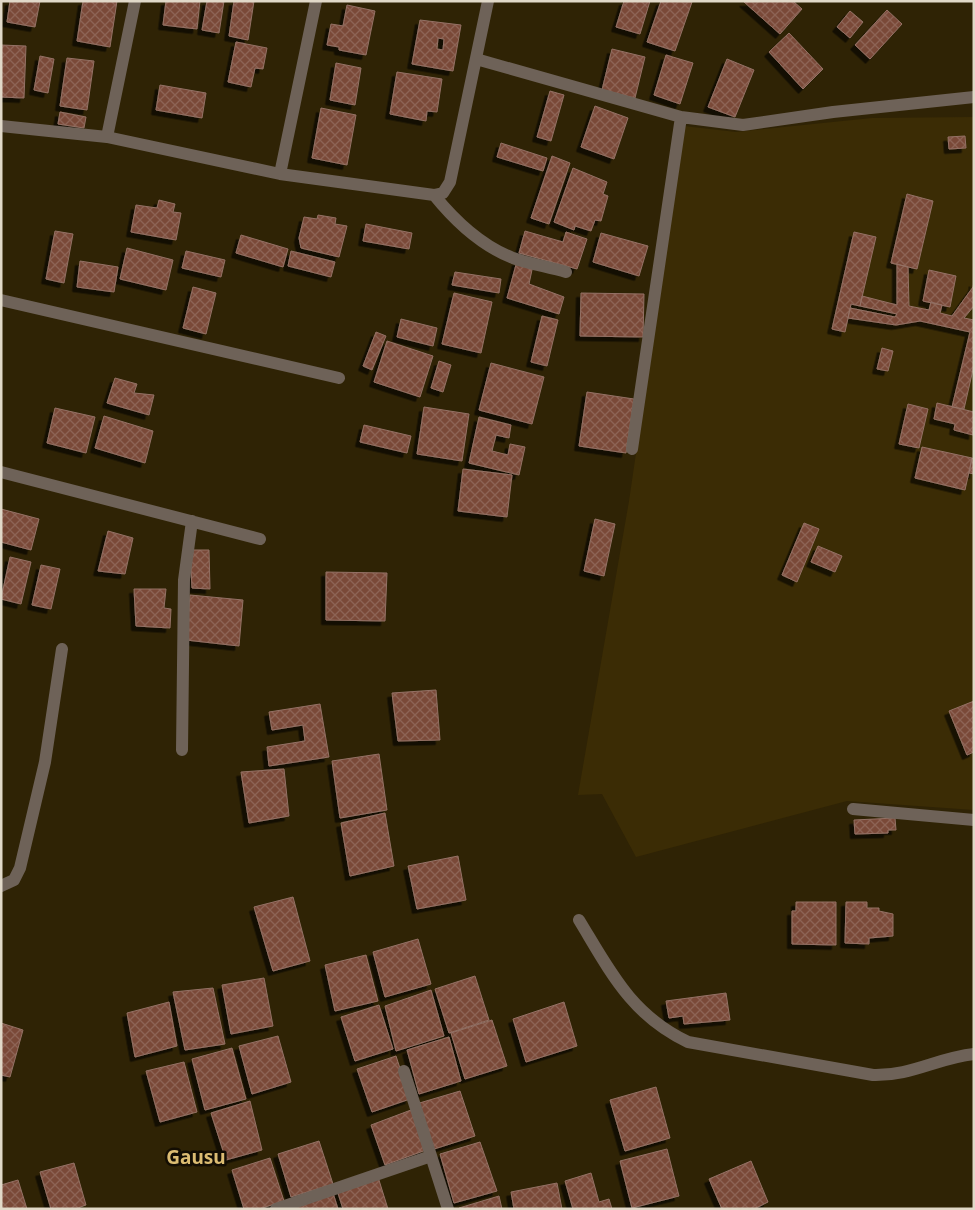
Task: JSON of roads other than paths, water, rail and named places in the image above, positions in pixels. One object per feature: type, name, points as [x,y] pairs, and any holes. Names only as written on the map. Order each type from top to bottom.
[{"type":"street","points":[[107,136],[135,1]]},
{"type":"street","points":[[280,174],[316,1]]},
{"type":"street","points":[[1,126],[107,136],[280,174],[434,195],[443,193],[450,182],[488,1]]},
{"type":"street","points":[[476,59],[681,116],[742,125],[833,112],[974,97]]},
{"type":"street","points":[[632,449],[681,116]]},
{"type":"street","points":[[434,195],[459,223],[512,257],[566,272]]},
{"type":"street","points":[[1,300],[339,378]]},
{"type":"street","points":[[1,472],[260,539]]},
{"type":"street","points":[[182,750],[184,580],[192,521]]},
{"type":"street","points":[[1,886],[14,880],[20,868],[45,762],[62,649]]},
{"type":"street","points":[[854,809],[974,820]]},
{"type":"street","points":[[579,920],[624,993],[668,1032],[688,1042],[873,1075],[890,1076],[951,1058],[974,1054]]},
{"type":"street","points":[[404,1071],[448,1209]]},
{"type":"street","points":[[276,1209],[431,1156]]},
{"type":"district","name":"Gausu","points":[[196,1157]]}]
